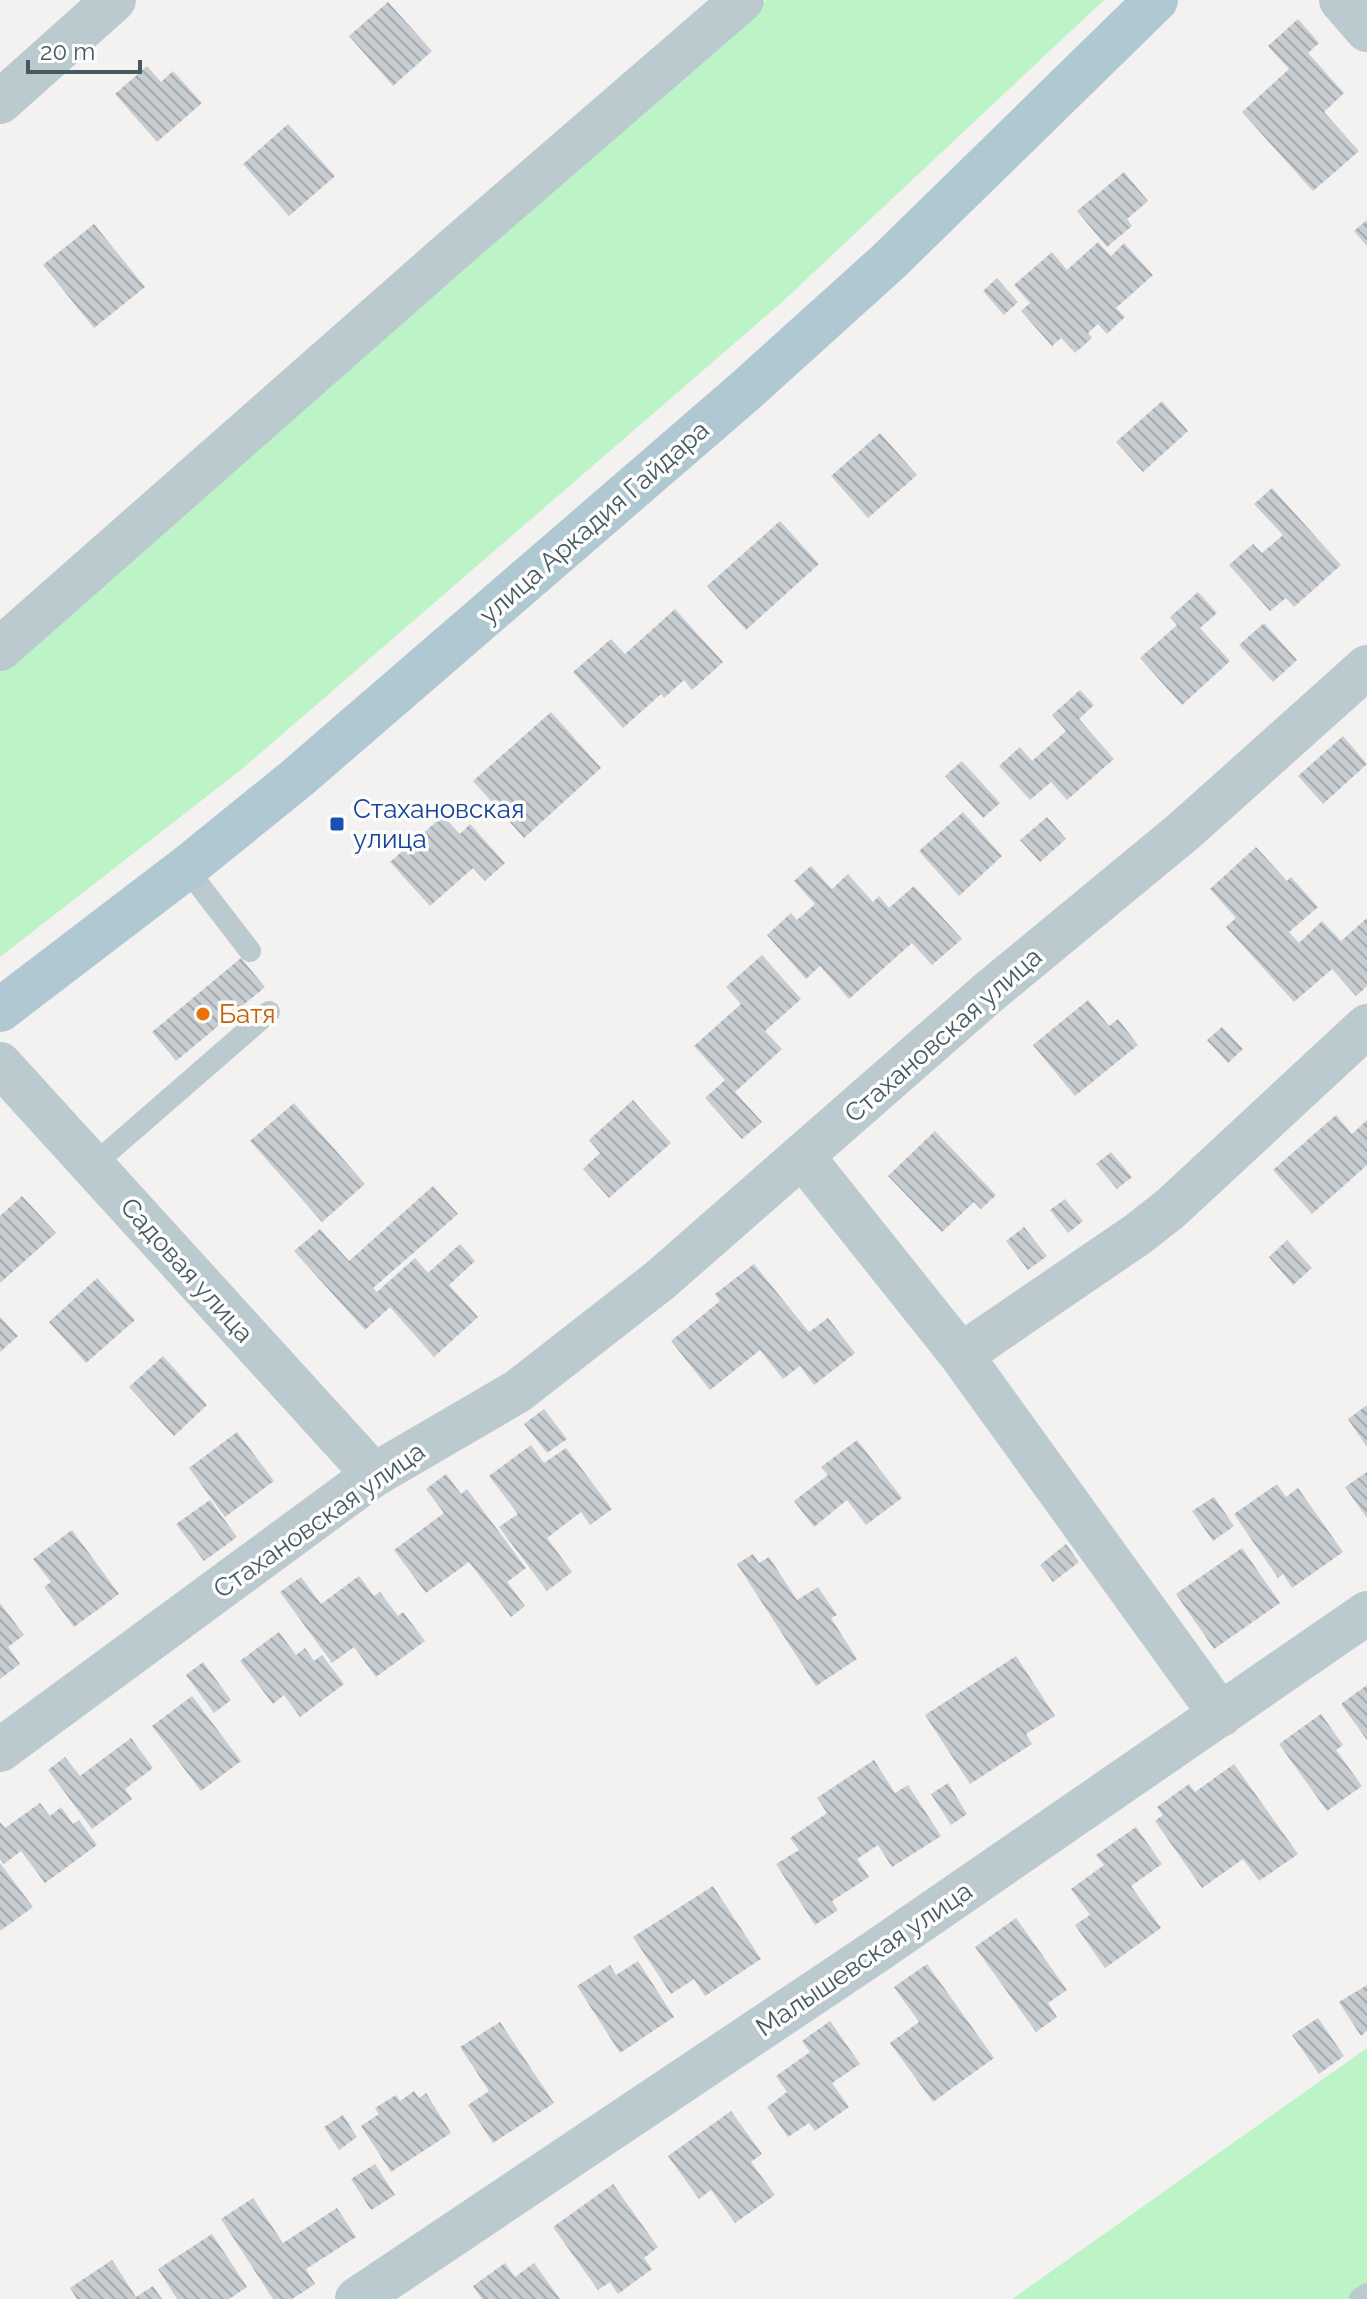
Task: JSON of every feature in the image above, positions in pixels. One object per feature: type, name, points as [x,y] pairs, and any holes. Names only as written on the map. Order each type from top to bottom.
[{"type":"main road","name":"улица Аркадия Гайдара","points":[[0,1010],[186,868],[296,779],[744,392],[888,262],[1156,0]]},
{"type":"street","points":[[0,102],[114,0]]},
{"type":"street","points":[[0,649],[742,0]]},
{"type":"street","points":[[1341,0],[1367,30]]},
{"type":"street","name":"Стахановская улица","points":[[0,1750],[374,1475],[518,1391],[659,1281],[989,992],[1184,831],[1367,667]]},
{"type":"street","points":[[961,1355],[1171,1208],[1367,1026]]},
{"type":"street","name":"Садовая улица","points":[[0,1064],[374,1475]]},
{"type":"street","points":[[803,1157],[961,1355],[1221,1715]]},
{"type":"street","name":"Малышевская улица","points":[[357,2299],[878,1950],[1367,1613]]},
{"type":"lane","points":[[186,868],[250,951]]},
{"type":"lane","points":[[92,1166],[269,1012]]},
{"type":"lane","points":[[1360,2299],[1367,2294]]},
{"type":"green space","points":[[767,0],[1104,0],[780,304],[242,769],[0,957],[0,667]]},
{"type":"green space","points":[[1367,2048],[1367,2299],[1012,2299]]},
{"type":"building","points":[[388,2],[432,51],[393,86],[349,36]]},
{"type":"building","points":[[1298,19],[1319,43],[1308,53],[1344,93],[1324,112],[1359,151],[1313,191],[1242,112],[1289,69],[1268,46]]},
{"type":"building","points":[[147,66],[161,82],[173,71],[202,103],[157,142],[115,94]]},
{"type":"building","points":[[288,124],[335,176],[289,216],[243,164]]},
{"type":"building","points":[[1124,172],[1148,201],[1127,219],[1132,226],[1107,247],[1077,211]]},
{"type":"building","points":[[1367,220],[1367,246],[1354,231]]},
{"type":"building","points":[[94,224],[145,287],[94,328],[43,265]]},
{"type":"building","points":[[1098,242],[1111,256],[1124,243],[1153,275],[1116,308],[1125,317],[1107,334],[1098,324],[1088,333],[1092,338],[1075,353],[1061,338],[1052,346],[1021,311],[1030,303],[1014,285],[1052,252],[1067,270]]},
{"type":"building","points":[[997,278],[1018,302],[1004,315],[983,291]]},
{"type":"building","points":[[1162,401],[1188,431],[1143,472],[1116,442]]},
{"type":"building","points":[[880,433],[917,475],[868,518],[831,476]]},
{"type":"building","points":[[1272,488],[1341,565],[1294,607],[1286,598],[1270,611],[1229,565],[1253,544],[1262,553],[1283,535],[1254,504]]},
{"type":"building","points":[[780,521],[819,564],[746,630],[707,586]]},
{"type":"building","points":[[1198,592],[1217,613],[1200,628],[1230,661],[1182,705],[1140,658],[1177,625],[1170,617]]},
{"type":"building","points":[[675,609],[723,662],[692,690],[684,680],[664,698],[661,694],[623,728],[573,672],[611,639],[625,654]]},
{"type":"building","points":[[1264,623],[1297,660],[1273,682],[1239,645]]},
{"type":"building","points":[[1080,690],[1094,705],[1079,719],[1114,759],[1067,800],[1051,782],[1030,800],[999,766],[1020,747],[1032,761],[1066,731],[1052,715]]},
{"type":"building","points":[[551,712],[601,768],[524,838],[473,781]]},
{"type":"building","points":[[1343,736],[1367,764],[1323,804],[1298,776]]},
{"type":"building","points":[[962,761],[1000,803],[983,818],[945,776]]},
{"type":"building","points":[[963,812],[1002,856],[959,896],[919,851]]},
{"type":"building","points":[[443,816],[460,834],[470,824],[505,863],[485,881],[473,868],[430,906],[390,862]]},
{"type":"building","points":[[1047,817],[1066,839],[1040,862],[1020,840]]},
{"type":"building","points":[[1256,847],[1287,881],[1291,877],[1318,907],[1289,932],[1299,943],[1322,921],[1341,941],[1367,918],[1367,986],[1356,996],[1332,969],[1294,1002],[1226,927],[1236,918],[1210,889]]},
{"type":"building","points":[[811,866],[832,889],[848,874],[873,902],[879,896],[889,908],[914,886],[962,939],[932,965],[912,943],[849,999],[820,966],[806,979],[767,935],[791,913],[797,920],[815,904],[794,881]]},
{"type":"building","points":[[762,955],[801,999],[765,1031],[782,1049],[735,1092],[762,1122],[742,1139],[705,1098],[725,1080],[694,1046],[741,1004],[726,987]]},
{"type":"building","name":"Батя","points":[[241,958],[265,987],[176,1061],[152,1032]]},
{"type":"building","points":[[1088,1000],[1109,1026],[1118,1019],[1138,1045],[1075,1096],[1033,1045]]},
{"type":"building","points":[[1222,1027],[1243,1049],[1228,1063],[1207,1040]]},
{"type":"building","points":[[633,1100],[671,1143],[609,1198],[583,1169],[600,1153],[589,1140]]},
{"type":"building","points":[[294,1103],[365,1184],[322,1222],[250,1141]]},
{"type":"building","points":[[1336,1115],[1352,1134],[1367,1120],[1367,1165],[1312,1214],[1273,1170]]},
{"type":"building","points":[[935,1131],[996,1195],[981,1209],[974,1202],[942,1232],[888,1176]]},
{"type":"building","points":[[1111,1152],[1132,1177],[1117,1189],[1096,1164]]},
{"type":"building","points":[[433,1186],[458,1214],[373,1288],[377,1292],[415,1258],[428,1273],[460,1244],[475,1261],[449,1285],[478,1317],[434,1357],[390,1307],[365,1330],[294,1251],[320,1229],[349,1261]]},
{"type":"building","points":[[22,1196],[56,1233],[0,1283],[0,1216]]},
{"type":"building","points":[[1065,1199],[1083,1221],[1068,1233],[1050,1210]]},
{"type":"building","points":[[1024,1227],[1047,1256],[1028,1270],[1006,1241]]},
{"type":"building","points":[[1287,1240],[1312,1268],[1293,1285],[1269,1257]]},
{"type":"building","points":[[754,1264],[809,1332],[828,1318],[855,1353],[814,1385],[800,1366],[783,1379],[760,1350],[710,1390],[671,1341],[720,1301],[715,1294]]},
{"type":"building","points":[[97,1278],[135,1320],[86,1363],[49,1322]]},
{"type":"building","points":[[0,1317],[18,1336],[0,1352]]},
{"type":"building","points":[[163,1356],[207,1405],[174,1436],[129,1387]]},
{"type":"building","points":[[1367,1405],[1367,1447],[1348,1419]]},
{"type":"building","points":[[544,1409],[567,1439],[547,1453],[524,1424]]},
{"type":"building","points":[[237,1432],[274,1481],[225,1517],[189,1468]]},
{"type":"building","points":[[857,1440],[902,1498],[866,1525],[847,1500],[814,1527],[794,1501],[828,1475],[821,1467]]},
{"type":"building","points":[[531,1445],[544,1463],[566,1448],[612,1509],[590,1525],[581,1512],[547,1538],[572,1572],[547,1591],[499,1527],[518,1514],[489,1476]]},
{"type":"building","points":[[1367,1472],[1367,1518],[1345,1487]]},
{"type":"building","points":[[446,1474],[461,1494],[467,1489],[526,1568],[507,1582],[525,1606],[511,1617],[469,1562],[426,1593],[394,1550],[444,1513],[426,1489]]},
{"type":"building","points":[[1277,1484],[1286,1497],[1298,1488],[1343,1552],[1292,1588],[1283,1574],[1278,1578],[1234,1514]]},
{"type":"building","points":[[1214,1497],[1234,1526],[1213,1541],[1192,1511]]},
{"type":"building","points":[[210,1500],[237,1537],[204,1561],[176,1524]]},
{"type":"building","points":[[72,1530],[119,1594],[74,1627],[44,1587],[51,1582],[33,1559]]},
{"type":"building","points":[[1066,1544],[1079,1562],[1053,1582],[1040,1565]]},
{"type":"building","points":[[1242,1548],[1280,1603],[1214,1649],[1176,1594]]},
{"type":"building","points":[[753,1554],[759,1563],[769,1557],[797,1600],[818,1587],[837,1615],[831,1618],[857,1659],[816,1686],[737,1564]]},
{"type":"building","points":[[359,1576],[374,1596],[380,1592],[398,1616],[403,1612],[425,1641],[376,1677],[354,1647],[332,1663],[280,1592],[301,1577],[321,1604]]},
{"type":"building","points":[[0,1603],[24,1635],[8,1647],[20,1664],[0,1679]]},
{"type":"building","points":[[279,1632],[296,1655],[305,1648],[314,1661],[322,1655],[344,1684],[300,1717],[284,1695],[273,1704],[240,1661]]},
{"type":"building","points":[[1016,1656],[1055,1716],[1026,1734],[1032,1744],[970,1784],[925,1715]]},
{"type":"building","points":[[203,1662],[231,1700],[214,1713],[186,1675]]},
{"type":"building","points":[[1367,1685],[1367,1740],[1341,1704]]},
{"type":"building","points":[[192,1696],[241,1761],[201,1791],[152,1726]]},
{"type":"building","points":[[1321,1714],[1343,1745],[1336,1750],[1362,1786],[1327,1811],[1279,1744]]},
{"type":"building","points":[[131,1738],[153,1768],[125,1789],[132,1799],[92,1829],[48,1770],[65,1757],[80,1776]]},
{"type":"building","points":[[874,1760],[895,1793],[908,1785],[941,1836],[892,1867],[878,1845],[857,1859],[869,1877],[832,1901],[838,1910],[815,1925],[776,1864],[799,1850],[790,1838],[827,1813],[817,1798]]},
{"type":"building","points":[[1234,1764],[1298,1854],[1259,1881],[1243,1859],[1202,1888],[1155,1821],[1163,1815],[1157,1807],[1189,1784],[1195,1792]]},
{"type":"building","points":[[948,1783],[967,1814],[951,1825],[931,1794]]},
{"type":"building","points":[[40,1803],[50,1816],[61,1807],[73,1824],[79,1820],[97,1845],[45,1883],[21,1851],[4,1864],[0,1859],[0,1822],[5,1828]]},
{"type":"building","points":[[1136,1827],[1162,1864],[1131,1886],[1161,1928],[1105,1968],[1075,1925],[1090,1915],[1071,1889],[1104,1865],[1096,1855]]},
{"type":"building","points":[[0,1863],[33,1907],[0,1931]]},
{"type":"building","points":[[713,1886],[761,1959],[705,1996],[694,1979],[671,1994],[633,1937]]},
{"type":"building","points":[[1016,1918],[1067,1990],[1048,2003],[1057,2017],[1036,2032],[975,1947]]},
{"type":"building","points":[[638,1961],[674,2017],[620,2053],[577,1986],[610,1965],[616,1975]]},
{"type":"building","points":[[927,1964],[994,2058],[933,2102],[890,2043],[919,2022],[894,1987]]},
{"type":"building","points":[[1367,1985],[1367,2031],[1361,2036],[1339,2002]]},
{"type":"building","points":[[1318,2018],[1344,2056],[1319,2074],[1292,2035]]},
{"type":"building","points":[[830,2021],[860,2064],[832,2083],[849,2107],[815,2131],[809,2123],[788,2137],[767,2107],[787,2092],[776,2076],[810,2052],[802,2041]]},
{"type":"building","points":[[500,2022],[554,2103],[493,2143],[468,2105],[489,2091],[460,2047]]},
{"type":"building","points":[[414,2091],[419,2098],[426,2093],[451,2133],[391,2172],[361,2126],[379,2114],[375,2108],[396,2095],[400,2101]]},
{"type":"building","points":[[731,2111],[762,2154],[751,2162],[775,2195],[735,2223],[711,2190],[699,2199],[668,2156]]},
{"type":"building","points":[[343,2115],[357,2137],[339,2150],[324,2127]]},
{"type":"building","points":[[375,2164],[395,2195],[371,2210],[351,2179]]},
{"type":"building","points":[[613,2184],[658,2247],[644,2258],[652,2269],[618,2294],[610,2282],[598,2290],[553,2227]]},
{"type":"building","points":[[253,2198],[283,2243],[337,2208],[356,2237],[306,2269],[315,2284],[292,2299],[273,2299],[221,2219]]},
{"type":"building","points":[[212,2234],[247,2287],[229,2299],[177,2299],[158,2269]]},
{"type":"building","points":[[112,2260],[136,2297],[153,2286],[162,2299],[77,2299],[70,2288]]},
{"type":"building","points":[[505,2263],[515,2277],[534,2263],[560,2299],[482,2299],[473,2286]]},
{"type":"place","name":"Стахановская улица","points":[[337,824]]},
{"type":"place","name":"Батя","points":[[203,1014]]}]
